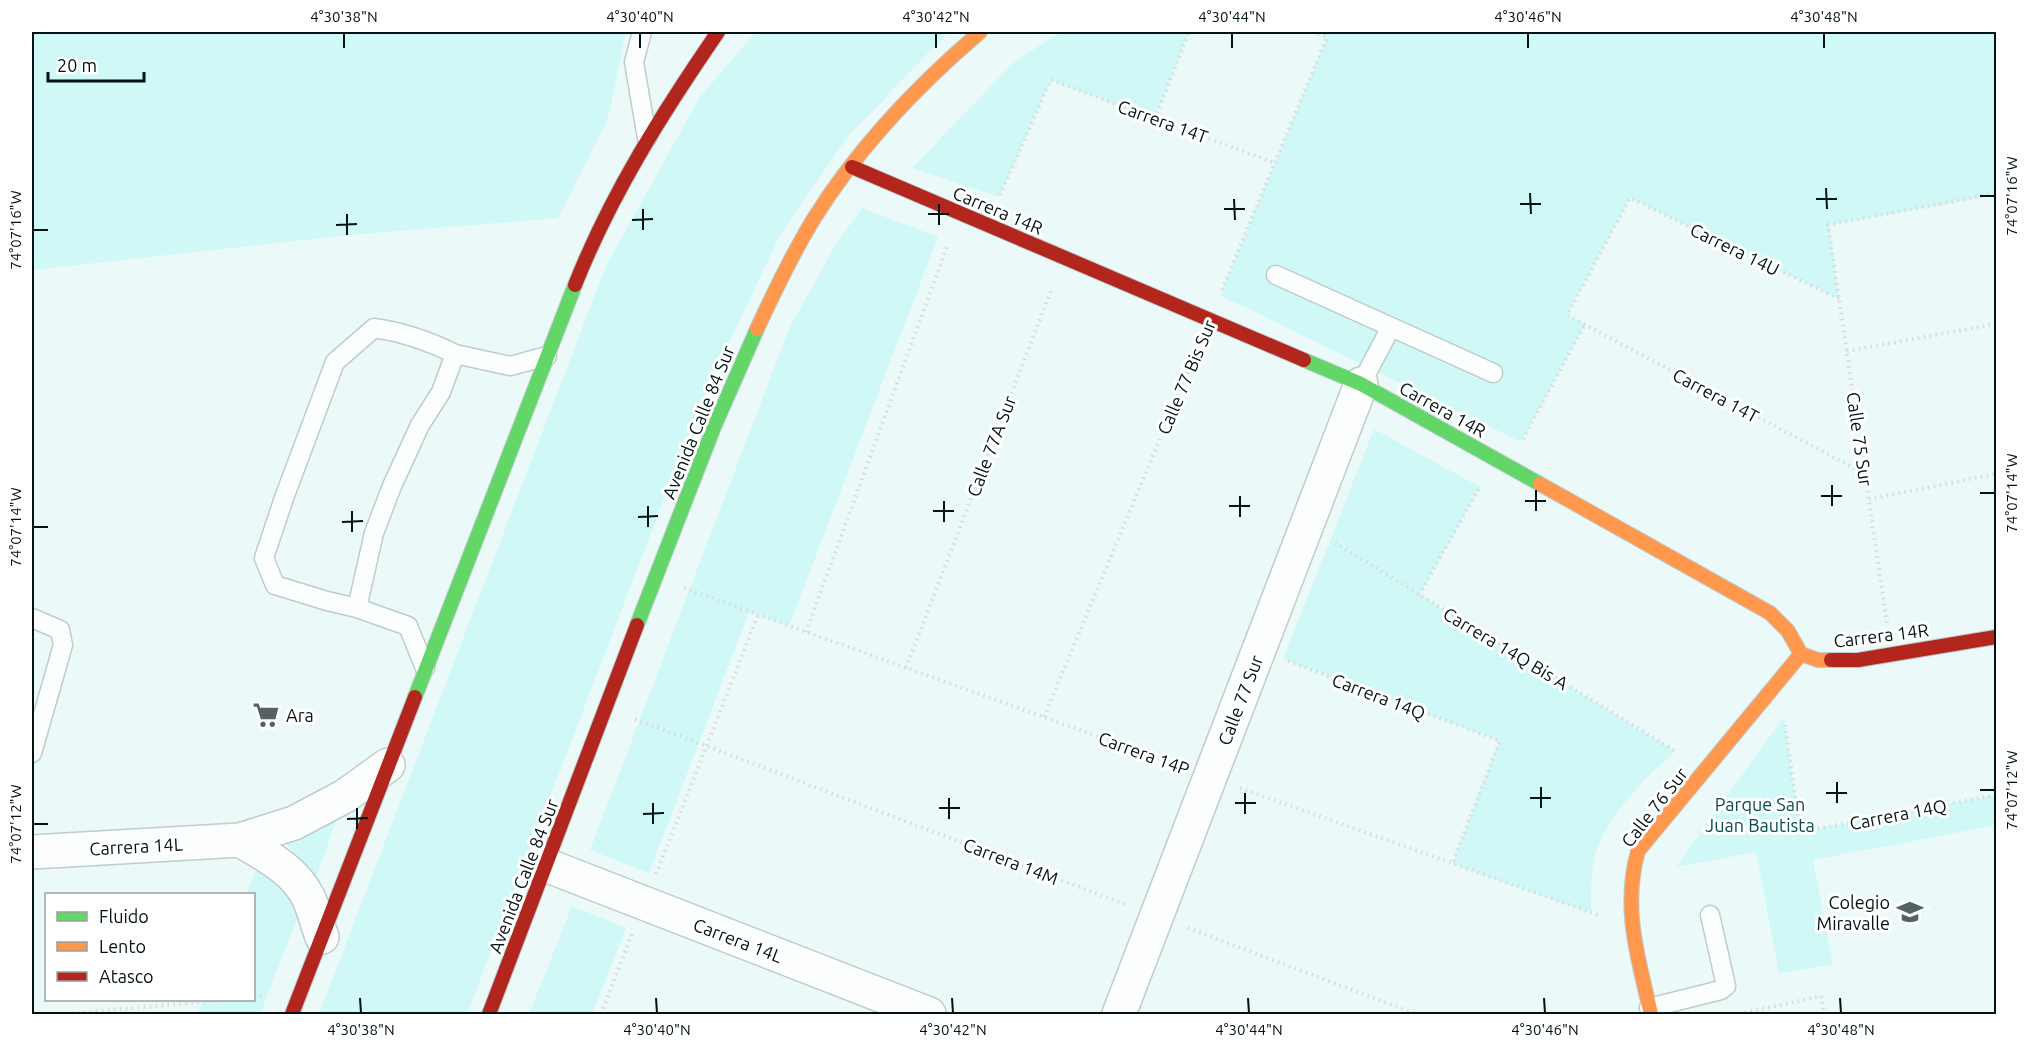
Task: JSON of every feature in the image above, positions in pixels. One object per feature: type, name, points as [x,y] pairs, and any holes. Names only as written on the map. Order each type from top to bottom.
[{"type":"main road","points":[[291,1014],[579,276],[627,174],[678,90],[718,32]]},
{"type":"main road","name":"Avenida Calle 84 Sur","points":[[489,1014],[719,414],[745,354],[797,248],[823,206],[902,105],[948,58],[980,32]]},
{"type":"main road","name":"Carrera 14R","points":[[852,167],[1361,384],[1770,613],[1784,624],[1801,654],[1818,660],[1858,660],[1996,636]]},
{"type":"main road","name":"Calle 76 Sur","points":[[1650,1011],[1632,928],[1629,898],[1632,866],[1638,851],[1801,654]]},
{"type":"street","name":"Calle 77 Sur","points":[[1119,1014],[1361,384]]},
{"type":"street","name":"Carrera 14L","points":[[32,852],[240,840],[294,823],[345,796],[388,765]]},
{"type":"street","points":[[240,840],[277,862],[297,880],[308,896],[322,937]]},
{"type":"street","name":"Carrera 14L","points":[[546,865],[929,1014]]},
{"type":"lane","points":[[642,32],[634,62],[648,140]]},
{"type":"lane","points":[[1276,275],[1493,372]]},
{"type":"lane","points":[[1361,384],[1391,327]]},
{"type":"lane","points":[[425,668],[408,626],[357,608],[327,602],[275,585],[264,558],[335,362],[374,328],[398,332],[436,344],[455,354],[510,366],[547,356]]},
{"type":"lane","points":[[357,608],[374,533],[420,426],[441,392],[455,354]]},
{"type":"lane","points":[[32,618],[60,630],[63,645],[32,753]]},
{"type":"lane","points":[[1650,1011],[1721,990],[1726,986],[1710,915]]},
{"type":"path","points":[[1155,118],[1189,32]]},
{"type":"path","name":"Calle 77 Bis Sur","points":[[1044,717],[1328,37],[1314,32]]},
{"type":"path","name":"Carrera 14T","points":[[987,225],[1051,80],[1275,163]]},
{"type":"path","name":"Calle 75 Sur","points":[[1892,654],[1828,225],[1996,193]]},
{"type":"path","name":"Carrera 14U","points":[[1567,315],[1630,198],[1839,299]]},
{"type":"path","name":"Calle 77A Sur","points":[[906,668],[1063,257]]},
{"type":"path","points":[[806,632],[941,265]]},
{"type":"path","name":"Carrera 14T","points":[[1567,315],[1865,474]]},
{"type":"path","points":[[1419,595],[1502,463],[1584,324]]},
{"type":"path","points":[[1847,351],[1996,324]]},
{"type":"path","points":[[1869,499],[1996,474]]},
{"type":"path","name":"Carrera 14Q Bis A","points":[[1307,526],[1706,769]]},
{"type":"path","name":"Carrera 14P","points":[[655,578],[1632,928]]},
{"type":"path","points":[[601,1014],[758,615]]},
{"type":"path","name":"Carrera 14Q","points":[[1259,650],[1500,741],[1452,864]]},
{"type":"path","name":"Carrera 14Q","points":[[1779,680],[1800,832],[1996,795]]},
{"type":"path","name":"Carrera 14M","points":[[606,708],[1416,1014]]},
{"type":"path","points":[[1739,1014],[1821,996],[1824,1014]]},
{"type":"path","points":[[66,1014],[200,1001]]},
{"type":"green space","points":[[32,32],[626,32],[608,118],[558,218],[348,235],[32,270]]},
{"type":"green space","points":[[756,32],[948,32],[846,139],[780,235],[701,402],[467,1014],[319,1014],[606,266],[700,97]]},
{"type":"green space","points":[[1061,32],[1189,32],[1155,119],[1051,80],[999,197],[912,168],[1014,62]]},
{"type":"green space","points":[[1314,32],[1996,32],[1996,195],[1829,225],[1839,299],[1630,198],[1567,315],[1585,324],[1521,442],[1220,295],[1327,37]]},
{"type":"green space","points":[[862,208],[938,237],[789,626],[749,612],[649,873],[590,850],[789,329],[836,244]]},
{"type":"green space","points":[[1374,429],[1480,487],[1420,595],[1675,751],[1629,797],[1609,824],[1596,853],[1591,883],[1591,913],[1452,864],[1499,741],[1283,659]]},
{"type":"green space","name":"Parque San Juan Bautista","points":[[1784,717],[1800,832],[1996,795],[1996,825],[1813,860],[1833,964],[1779,973],[1756,852],[1676,867]]},
{"type":"green space","points":[[337,818],[315,880],[285,842]]},
{"type":"green space","points":[[258,865],[288,893],[298,916],[260,1014],[197,1014],[203,1001],[255,1001],[255,893],[246,893]]},
{"type":"green space","points":[[572,906],[626,928],[592,1014],[529,1014]]},
{"type":"traffic: fast","points":[[415,697],[575,285]]},
{"type":"traffic: fast","points":[[637,625],[714,427],[757,329]]},
{"type":"traffic: fast","points":[[1304,360],[1361,384],[1540,484]]},
{"type":"traffic: slow","points":[[757,329],[805,233],[849,168],[911,96],[980,32]]},
{"type":"traffic: slow","points":[[1540,484],[1770,613],[1788,631],[1801,654],[1818,660],[1831,660]]},
{"type":"traffic: slow","points":[[1651,1014],[1637,953],[1632,913],[1633,872],[1638,851],[1801,654]]},
{"type":"traffic: jam","points":[[575,285],[605,218],[639,154],[718,32]]},
{"type":"traffic: jam","points":[[852,167],[1304,360]]},
{"type":"traffic: jam","points":[[489,1014],[637,625]]},
{"type":"traffic: jam","points":[[1831,660],[1858,660],[1996,637]]},
{"type":"traffic: jam","points":[[292,1014],[415,697]]},
{"type":"place","name":"Ara","points":[[266,715]]},
{"type":"place","name":"Colegio Miravalle","points":[[1910,912]]}]
